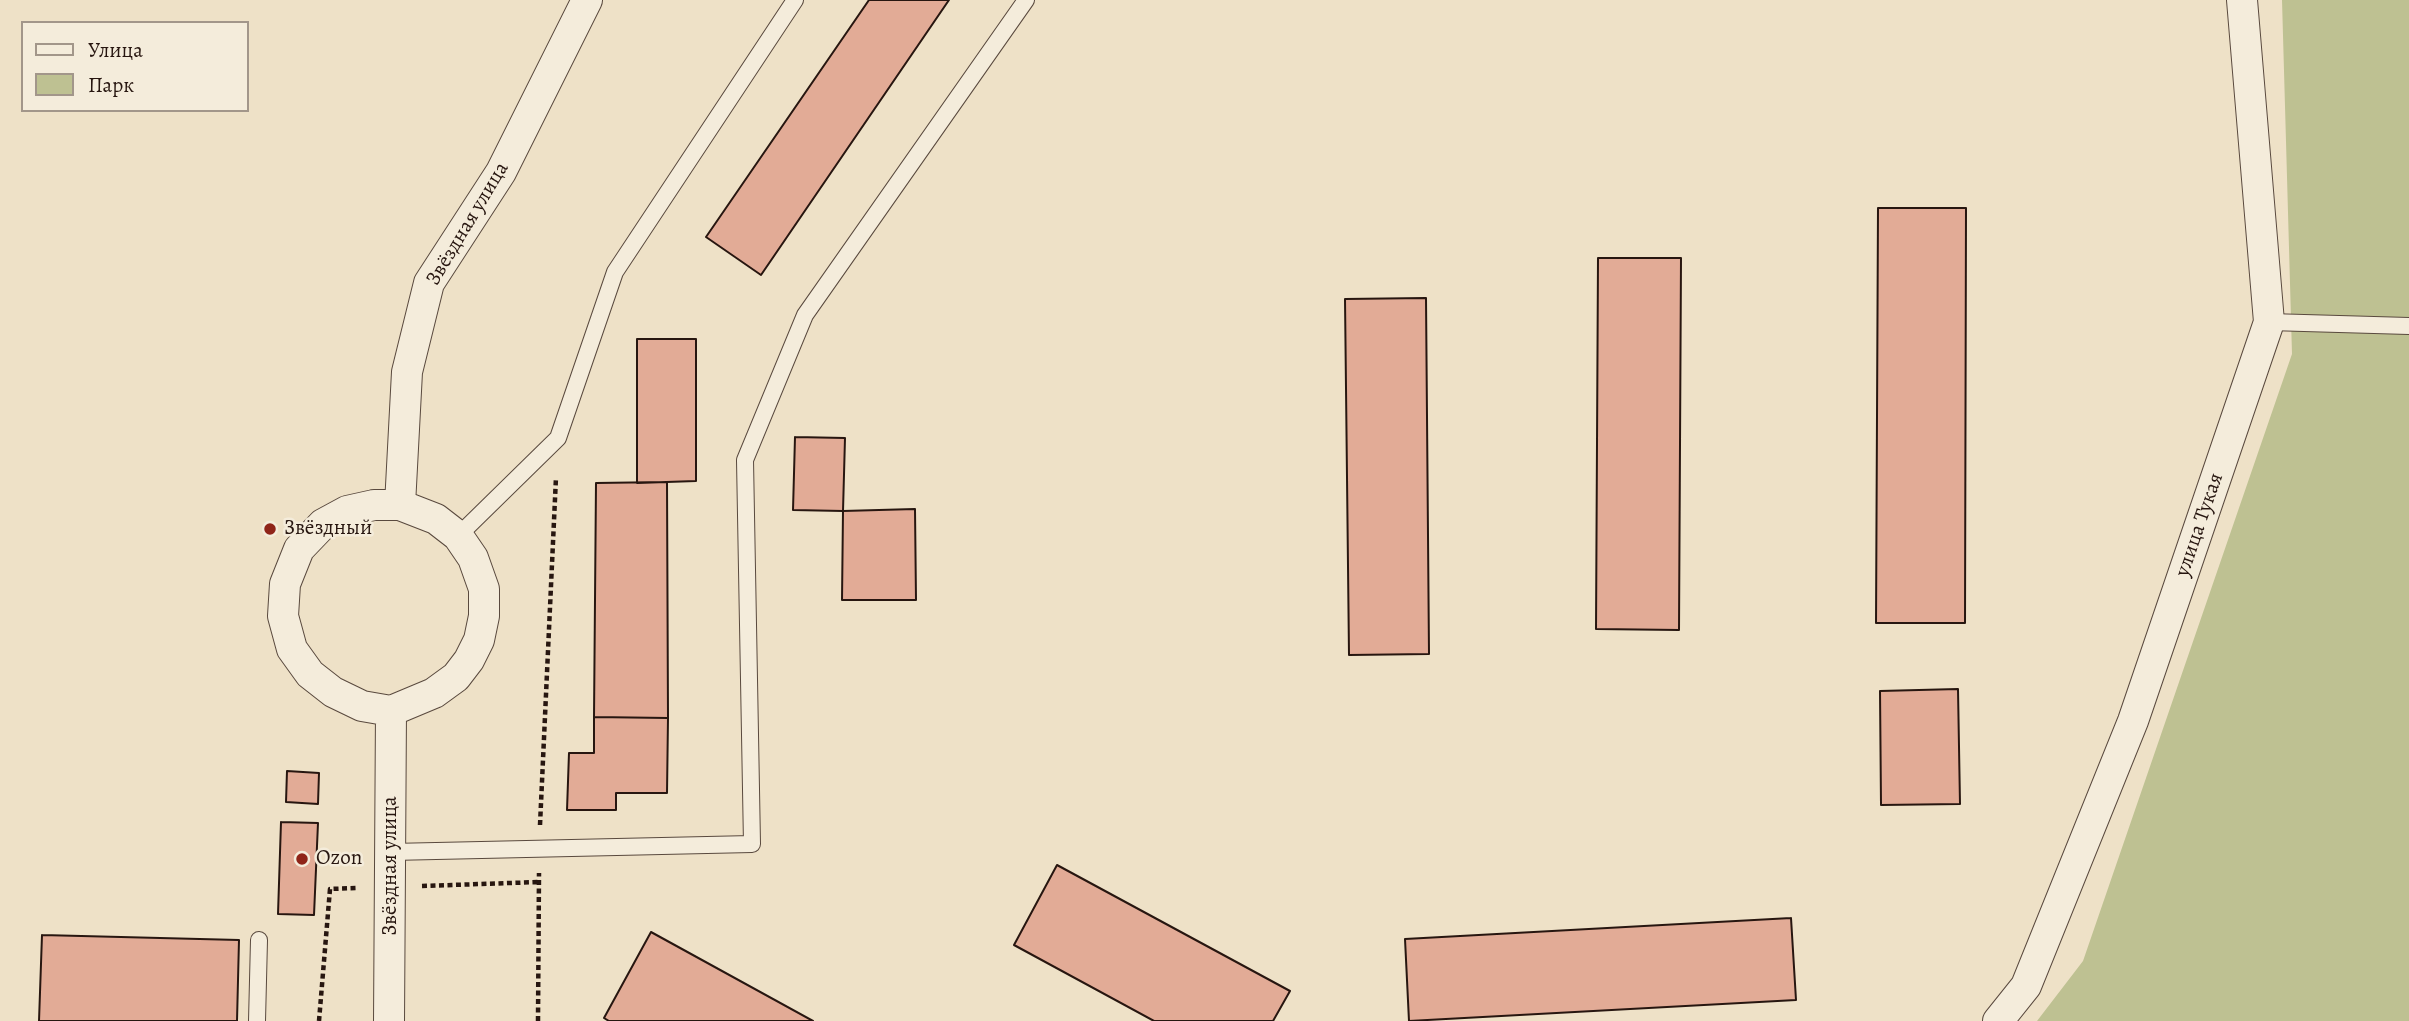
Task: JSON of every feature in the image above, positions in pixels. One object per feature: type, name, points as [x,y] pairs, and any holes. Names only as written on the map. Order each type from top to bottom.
[{"type":"street","name":"Звёздная улица","points":[[400,505],[407,372],[429,283],[501,172],[587,0]]},
{"type":"street","name":"улица Тукая","points":[[1998,1021],[2026,986],[2133,722],[2269,322],[2242,0]]},
{"type":"street","points":[[374,505],[400,505],[436,519],[458,536],[473,558],[484,589],[484,616],[479,640],[456,677],[434,693],[391,711],[353,701],[333,692],[310,674],[292,649],[283,616],[285,584],[299,549],[323,524],[347,511],[374,505]]},
{"type":"street","name":"Звёздная улица","points":[[389,1021],[391,711]]},
{"type":"lane","points":[[458,536],[558,438],[615,272],[795,0]]},
{"type":"lane","points":[[391,852],[752,844],[745,460],[805,314],[1026,0]]},
{"type":"lane","points":[[2269,322],[2409,326]]},
{"type":"lane","points":[[257,1021],[259,940]]},
{"type":"path","points":[[538,1021],[539,849],[558,438]]},
{"type":"path","points":[[319,1021],[330,889],[539,883]]},
{"type":"green space","points":[[2282,0],[2409,0],[2409,1021],[2037,1021],[2083,961],[2292,354]]},
{"type":"building","points":[[869,0],[949,0],[761,275],[706,237]]},
{"type":"building","points":[[1878,208],[1966,208],[1965,623],[1876,623]]},
{"type":"building","points":[[1598,258],[1681,258],[1679,630],[1596,629]]},
{"type":"building","points":[[1426,298],[1429,654],[1349,655],[1345,299]]},
{"type":"building","points":[[637,339],[696,339],[696,481],[637,483]]},
{"type":"building","points":[[795,437],[845,438],[843,511],[793,510]]},
{"type":"building","points":[[667,482],[668,718],[594,717],[596,483]]},
{"type":"building","points":[[915,509],[916,600],[842,600],[843,511]]},
{"type":"building","points":[[1958,689],[1960,804],[1881,805],[1880,691]]},
{"type":"building","points":[[594,717],[668,718],[667,793],[616,793],[616,810],[567,810],[569,753],[594,753]]},
{"type":"building","points":[[287,771],[319,773],[318,804],[286,802]]},
{"type":"building","points":[[281,822],[318,823],[314,915],[278,914]]},
{"type":"building","points":[[1057,865],[1290,991],[1273,1021],[1154,1021],[1014,945]]},
{"type":"building","points":[[1791,918],[1796,1000],[1409,1021],[1405,939]]},
{"type":"building","points":[[651,932],[813,1021],[609,1021],[604,1018]]},
{"type":"building","points":[[42,935],[239,940],[237,1021],[39,1021]]},
{"type":"place","name":"Звёздный","points":[[270,529]]},
{"type":"place","name":"Ozon","points":[[302,859]]}]
